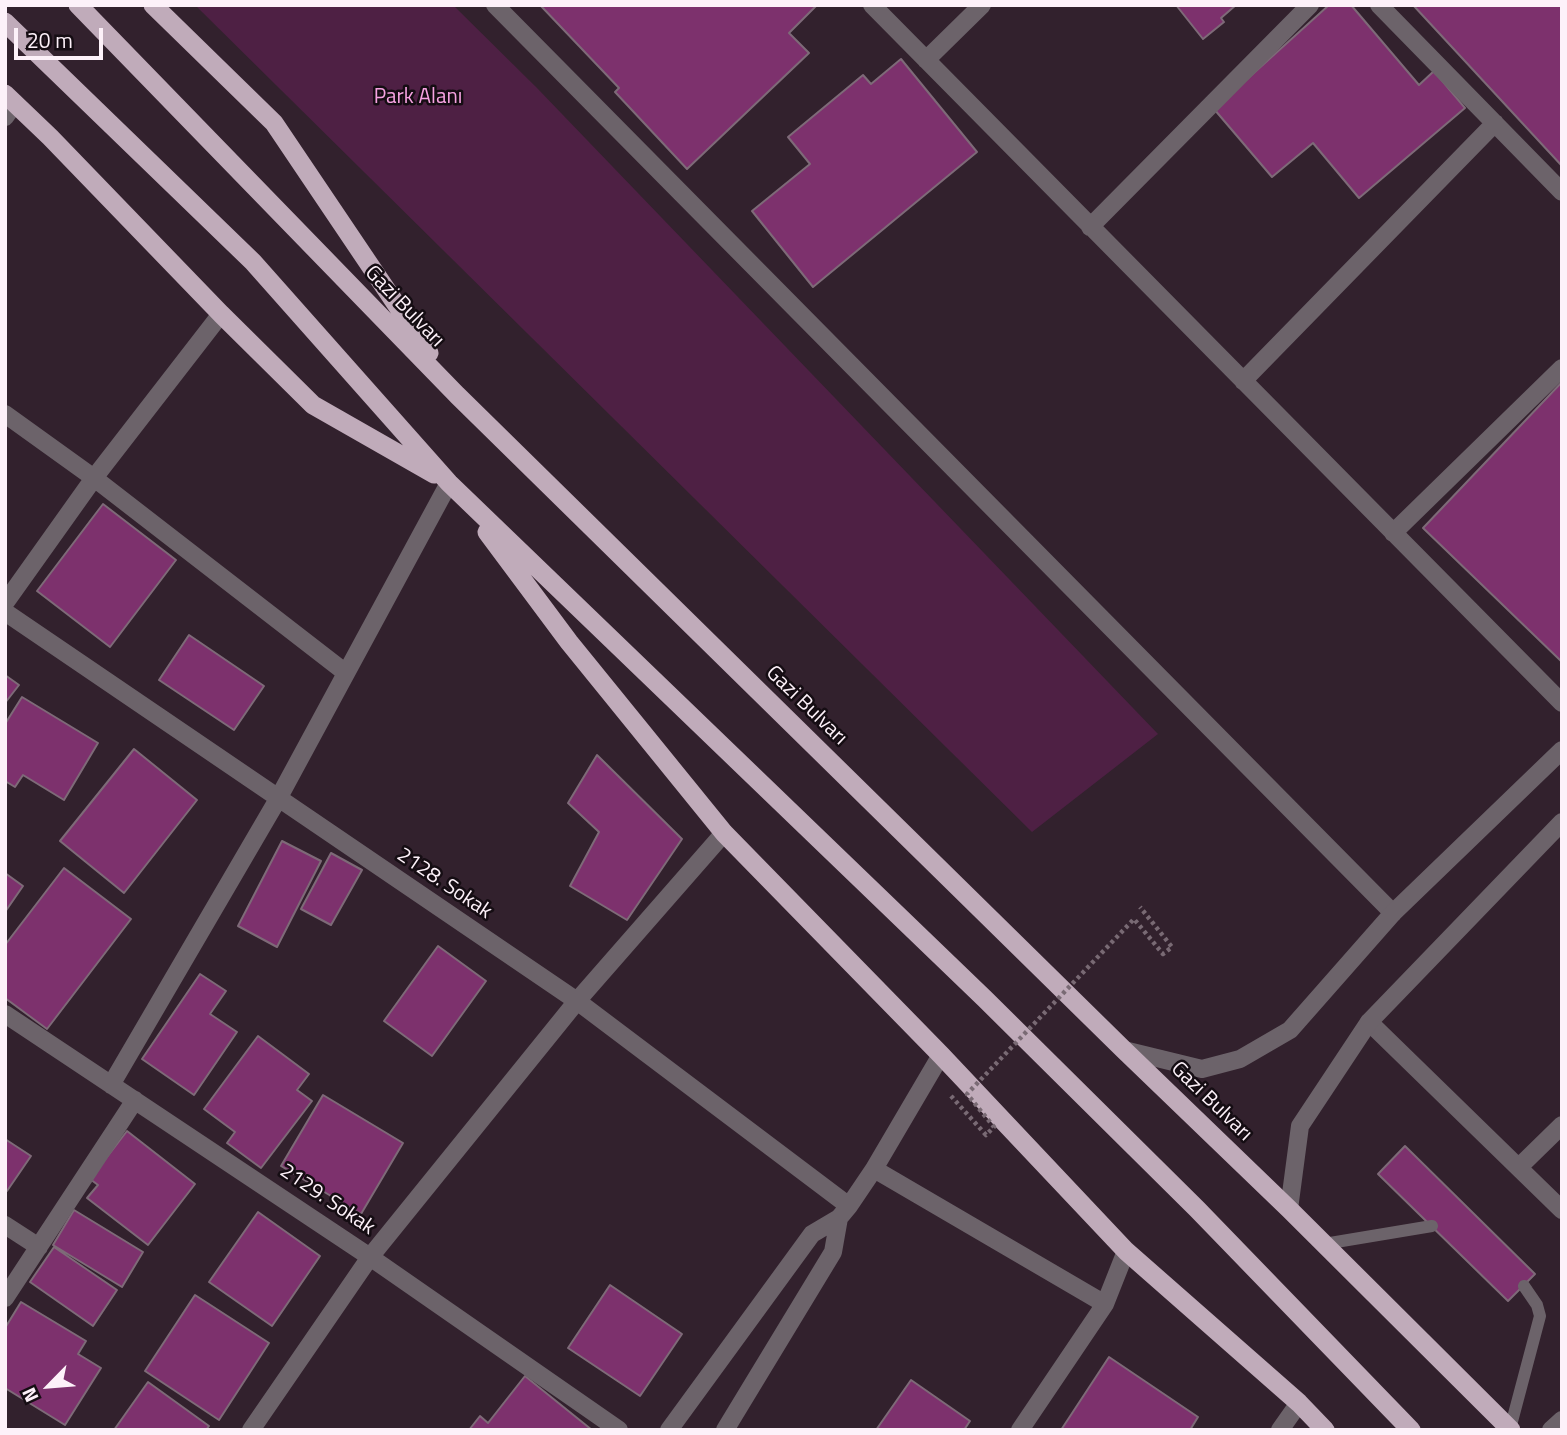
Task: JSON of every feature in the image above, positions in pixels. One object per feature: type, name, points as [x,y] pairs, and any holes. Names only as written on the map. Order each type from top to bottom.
[{"type":"highway","name":"Gazi Bulvarı","points":[[78,5],[457,395],[1289,1209],[1510,1429]]},
{"type":"highway","points":[[153,5],[274,123],[457,395]]},
{"type":"highway","points":[[5,22],[253,262],[449,483],[985,999],[1188,1200],[1411,1430]]},
{"type":"highway","points":[[8,105],[59,146],[313,405],[449,483],[569,642],[724,833],[942,1055],[1126,1251],[1299,1403],[1325,1430]]},
{"type":"street","points":[[495,5],[1393,913]]},
{"type":"street","points":[[872,5],[1562,703]]},
{"type":"street","points":[[926,61],[982,5]]},
{"type":"street","points":[[1090,227],[1310,5]]},
{"type":"street","points":[[1379,5],[1562,192]]},
{"type":"street","points":[[1243,381],[1494,123]]},
{"type":"street","points":[[5,603],[94,478],[221,314]]},
{"type":"street","points":[[1393,533],[1562,368]]},
{"type":"street","points":[[5,414],[94,478],[346,673]]},
{"type":"street","points":[[111,1084],[278,799],[449,483]]},
{"type":"street","name":"2128. Sokak","points":[[5,612],[578,1001],[844,1212]]},
{"type":"street","points":[[1124,1050],[1202,1069],[1240,1059],[1290,1030],[1393,913],[1562,750]]},
{"type":"street","points":[[1289,1209],[1300,1126],[1369,1022],[1562,822]]},
{"type":"street","points":[[251,1430],[370,1257],[578,1001],[724,833]]},
{"type":"street","name":"2129. Sokak","points":[[5,1014],[370,1257],[619,1430]]},
{"type":"street","points":[[1369,1022],[1562,1210]]},
{"type":"street","points":[[725,1430],[833,1252],[844,1212],[874,1169],[942,1055]]},
{"type":"street","points":[[5,1298],[135,1100]]},
{"type":"street","points":[[1519,1167],[1562,1125]]},
{"type":"street","points":[[874,1169],[1105,1304]]},
{"type":"street","points":[[669,1430],[812,1234],[844,1212]]},
{"type":"street","points":[[5,1225],[38,1247]]},
{"type":"street","points":[[1020,1430],[1105,1304],[1126,1251]]},
{"type":"street","points":[[1280,1430],[1299,1403]]},
{"type":"street","points":[[1551,1430],[1562,1420]]},
{"type":"lane","points":[[1324,1244],[1432,1226]]},
{"type":"lane","points":[[1510,1429],[1540,1316],[1537,1305],[1524,1286]]},
{"type":"path","points":[[951,1096],[986,1135],[994,1127],[967,1094],[1134,919],[1163,954],[1172,947],[1140,907]]},
{"type":"green space","name":"Park Alanı","points":[[195,5],[453,5],[537,88],[1158,734],[1032,832]]},
{"type":"building","points":[[540,5],[817,5],[789,33],[809,53],[687,169],[615,92],[619,88]]},
{"type":"building","points":[[1176,5],[1236,5],[1221,18],[1224,22],[1203,39]]},
{"type":"building","points":[[1329,5],[1351,5],[1419,85],[1434,71],[1465,108],[1359,198],[1313,143],[1272,177],[1214,109]]},
{"type":"building","points":[[1413,5],[1562,5],[1562,166]]},
{"type":"building","points":[[901,59],[977,152],[813,287],[752,211],[810,164],[788,137],[863,75],[871,84]]},
{"type":"building","points":[[1562,384],[1562,662],[1423,528]]},
{"type":"building","points":[[103,504],[176,560],[110,647],[37,591]]},
{"type":"building","points":[[189,635],[264,686],[234,730],[159,680]]},
{"type":"building","points":[[5,675],[19,685],[5,703]]},
{"type":"building","points":[[22,697],[98,743],[64,800],[23,775],[15,787],[5,781],[5,724]]},
{"type":"building","points":[[134,749],[197,800],[124,893],[60,841]]},
{"type":"building","points":[[597,755],[682,839],[627,920],[570,886],[599,832],[568,803]]},
{"type":"building","points":[[282,841],[321,861],[277,947],[238,926]]},
{"type":"building","points":[[331,853],[362,870],[331,925],[301,909]]},
{"type":"building","points":[[64,868],[131,919],[47,1029],[5,998],[5,945]]},
{"type":"building","points":[[5,873],[23,886],[5,912]]},
{"type":"building","points":[[438,946],[486,981],[432,1056],[384,1021]]},
{"type":"building","points":[[200,974],[226,991],[210,1014],[237,1032],[194,1095],[142,1059]]},
{"type":"building","points":[[258,1036],[309,1074],[297,1090],[312,1101],[261,1168],[227,1143],[235,1132],[204,1109]]},
{"type":"building","points":[[323,1095],[403,1143],[361,1214],[281,1166]]},
{"type":"building","points":[[127,1131],[195,1184],[148,1245],[87,1198],[98,1185],[90,1179]]},
{"type":"building","points":[[5,1139],[31,1156],[7,1191],[5,1190]]},
{"type":"building","points":[[1405,1146],[1535,1274],[1508,1301],[1378,1174]]},
{"type":"building","points":[[74,1210],[143,1252],[122,1287],[53,1245]]},
{"type":"building","points":[[258,1212],[320,1256],[272,1326],[209,1282]]},
{"type":"building","points":[[54,1247],[117,1290],[93,1326],[30,1282]]},
{"type":"building","points":[[610,1285],[682,1334],[640,1396],[568,1348]]},
{"type":"building","points":[[195,1295],[269,1343],[219,1420],[145,1371]]},
{"type":"building","points":[[21,1302],[86,1341],[78,1354],[101,1368],[65,1425],[5,1388],[5,1328]]},
{"type":"building","points":[[1109,1357],[1198,1417],[1190,1430],[1061,1430]]},
{"type":"building","points":[[525,1376],[592,1430],[469,1430],[480,1416],[488,1423]]},
{"type":"building","points":[[911,1380],[970,1421],[964,1430],[876,1430]]},
{"type":"building","points":[[148,1382],[209,1426],[206,1430],[114,1430]]}]
